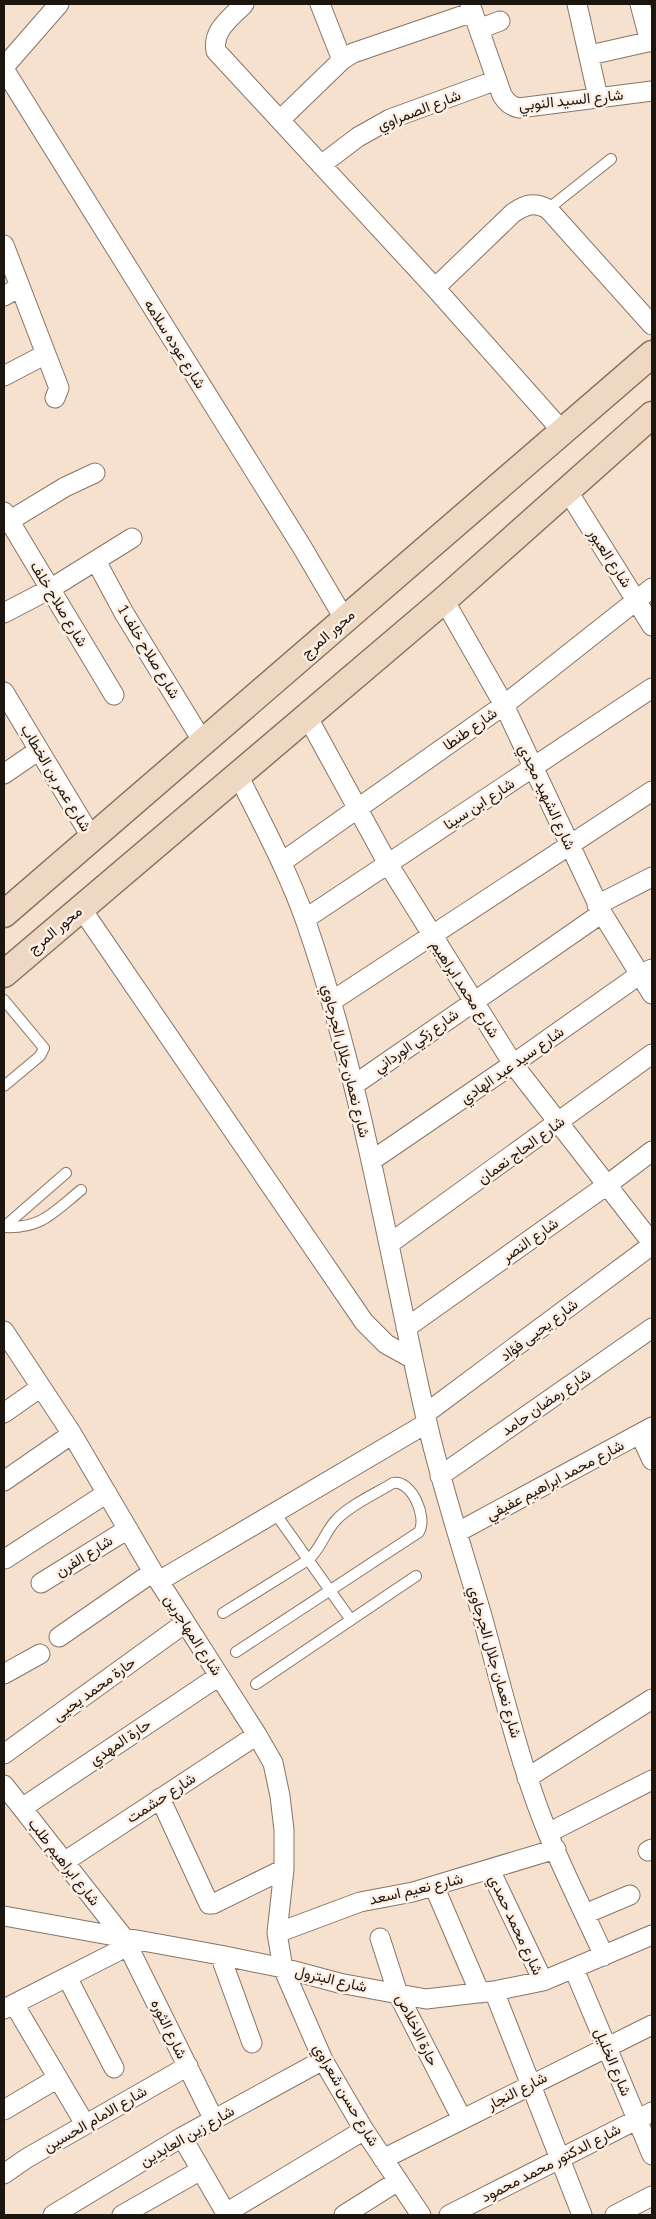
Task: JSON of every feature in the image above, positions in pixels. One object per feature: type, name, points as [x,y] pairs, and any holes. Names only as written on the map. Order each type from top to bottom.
[{"type":"main road","name":"محور المرج","points":[[4,914],[652,354]]},
{"type":"main road","name":"محور المرج","points":[[4,974],[444,600],[652,415]]},
{"type":"street","points":[[4,68],[59,4]]},
{"type":"street","points":[[244,4],[217,32],[214,41],[216,51],[435,288],[563,432]]},
{"type":"street","points":[[321,4],[342,60]]},
{"type":"street","points":[[577,4],[590,55],[598,98]]},
{"type":"street","points":[[590,55],[651,42],[640,4]]},
{"type":"street","points":[[280,120],[342,60],[368,47],[474,15],[500,21]]},
{"type":"street","name":"شارع السيد النوبي","points":[[474,15],[506,102],[519,108],[652,91]]},
{"type":"street","name":"شارع عوده سلامه","points":[[4,68],[10,92],[302,547],[345,620]]},
{"type":"street","name":"شارع الصمراوي","points":[[322,165],[358,137],[390,119],[497,80]]},
{"type":"street","points":[[435,288],[513,213],[525,205],[537,204],[548,209],[652,325]]},
{"type":"street","points":[[4,244],[12,291],[46,354],[59,388],[55,398]]},
{"type":"street","points":[[4,376],[46,354]]},
{"type":"street","points":[[6,516],[95,473]]},
{"type":"street","name":"شارع العبور","points":[[567,490],[652,626]]},
{"type":"street","name":"شارع صلاح خلف","points":[[6,516],[114,695]]},
{"type":"street","points":[[4,613],[50,589],[132,538]]},
{"type":"street","name":"شارع صلاح خلف 1","points":[[96,561],[124,614],[203,742]]},
{"type":"street","name":"شارع طنطا","points":[[282,862],[504,705],[652,588]]},
{"type":"street","name":"شارع الشهيد مجدي","points":[[444,600],[504,705],[600,909],[646,972],[652,994]]},
{"type":"street","name":"شارع ابن سينا","points":[[305,919],[534,769],[652,688]]},
{"type":"street","name":"شارع عمر بن الخطاب","points":[[4,693],[92,838]]},
{"type":"street","name":"شارع محمد ابراهيم","points":[[307,716],[388,864],[513,1064],[652,1244]]},
{"type":"street","points":[[4,774],[39,750]]},
{"type":"street","name":"شارع نعمان جلال الجرجاوي","points":[[238,775],[282,862],[305,919],[332,1000],[354,1085],[440,1476],[458,1532],[527,1778],[552,1841],[604,1956]]},
{"type":"street","points":[[332,1000],[432,937],[652,791]]},
{"type":"street","name":"شارع زكي الورداني","points":[[354,1085],[474,1001],[600,909],[652,877]]},
{"type":"street","points":[[80,908],[364,1322],[386,1344],[413,1359]]},
{"type":"street","name":"شارع سيد عبد الهادي","points":[[371,1161],[646,972]]},
{"type":"street","name":"شارع الحاج نعمان","points":[[389,1244],[652,1054]]},
{"type":"street","name":"شارع النصر","points":[[406,1328],[652,1151]]},
{"type":"street","name":"شارع يحيى فؤاد","points":[[59,1637],[156,1577],[275,1513],[426,1418],[652,1244]]},
{"type":"street","name":"شارع رمضان حامد","points":[[440,1476],[652,1328]]},
{"type":"street","name":"شارع المهاجرين","points":[[4,1331],[72,1434],[156,1577],[273,1763],[280,1796],[284,1830],[284,1869],[277,1932],[283,1968]]},
{"type":"street","points":[[4,1413],[41,1387]]},
{"type":"street","points":[[646,1431],[652,1460]]},
{"type":"street","name":"شارع محمد ابراهيم عفيفي","points":[[458,1532],[646,1431]]},
{"type":"street","points":[[4,1481],[72,1434]]},
{"type":"street","points":[[5,1560],[107,1493]]},
{"type":"street","name":"شارع الفرن","points":[[41,1583],[128,1529]]},
{"type":"street","name":"حارة محمد يحيى","points":[[4,1754],[185,1623]]},
{"type":"street","points":[[4,1674],[40,1654]]},
{"type":"street","name":"حارة المهدي","points":[[22,1808],[219,1676]]},
{"type":"street","points":[[527,1778],[652,1699]]},
{"type":"street","name":"شارع حشمت","points":[[64,1862],[257,1735]]},
{"type":"street","name":"شارع نعيم اسعد","points":[[277,1932],[360,1902],[394,1897],[490,1870],[552,1841],[652,1780]]},
{"type":"street","name":"شارع ابراهيم طلب","points":[[4,1785],[126,1942]]},
{"type":"street","points":[[160,1798],[209,1904],[213,1904],[284,1869]]},
{"type":"street","name":"شارع محمد حمدي","points":[[490,1870],[543,1981]]},
{"type":"street","points":[[434,1886],[531,2084],[582,2215]]},
{"type":"street","points":[[585,1914],[630,1895]]},
{"type":"street","name":"شارع البترول","points":[[4,1916],[126,1942],[220,1955],[339,1982],[426,1999],[487,1992],[543,1981],[652,1935]]},
{"type":"street","name":"حارة الاخلاص","points":[[380,1938],[398,1994],[462,2119]]},
{"type":"street","points":[[85,2124],[58,2078],[9,2007],[67,1977],[126,1942]]},
{"type":"street","name":"شارع الثوره","points":[[126,1942],[214,2120]]},
{"type":"street","points":[[220,1955],[252,2043]]},
{"type":"street","name":"شارع حسن شعراوي","points":[[283,1968],[323,2060],[364,2130],[421,2215]]},
{"type":"street","name":"شارع الخليل","points":[[574,1968],[606,2046],[645,2116],[652,2155]]},
{"type":"street","points":[[67,1977],[114,2068]]},
{"type":"street","name":"شارع النجار","points":[[383,2159],[606,2046],[652,2025]]},
{"type":"street","name":"شارع زين العابدين","points":[[53,2215],[182,2137],[323,2060]]},
{"type":"street","name":"شارع الامام الحسين","points":[[4,2174],[27,2158],[188,2066]]},
{"type":"street","points":[[4,2110],[58,2078]]},
{"type":"street","name":"شارع الدكتور محمد محمود","points":[[449,2215],[645,2116]]},
{"type":"street","points":[[182,2137],[226,2214],[364,2130]]},
{"type":"street","points":[[122,2215],[201,2170]]},
{"type":"street","points":[[344,2215],[398,2182]]},
{"type":"street","points":[[615,2215],[652,2196]]},
{"type":"lane","points":[[548,209],[611,159]]},
{"type":"lane","points":[[4,1000],[44,1048],[40,1056],[4,1086]]},
{"type":"lane","points":[[66,1173],[4,1227],[22,1228],[40,1223],[81,1190]]},
{"type":"lane","points":[[223,1613],[308,1560],[317,1550],[332,1524],[344,1513],[393,1483],[398,1482],[407,1486],[423,1517],[422,1527],[419,1532],[236,1652]]},
{"type":"lane","points":[[275,1513],[351,1620]]},
{"type":"lane","points":[[256,1684],[416,1576]]}]
